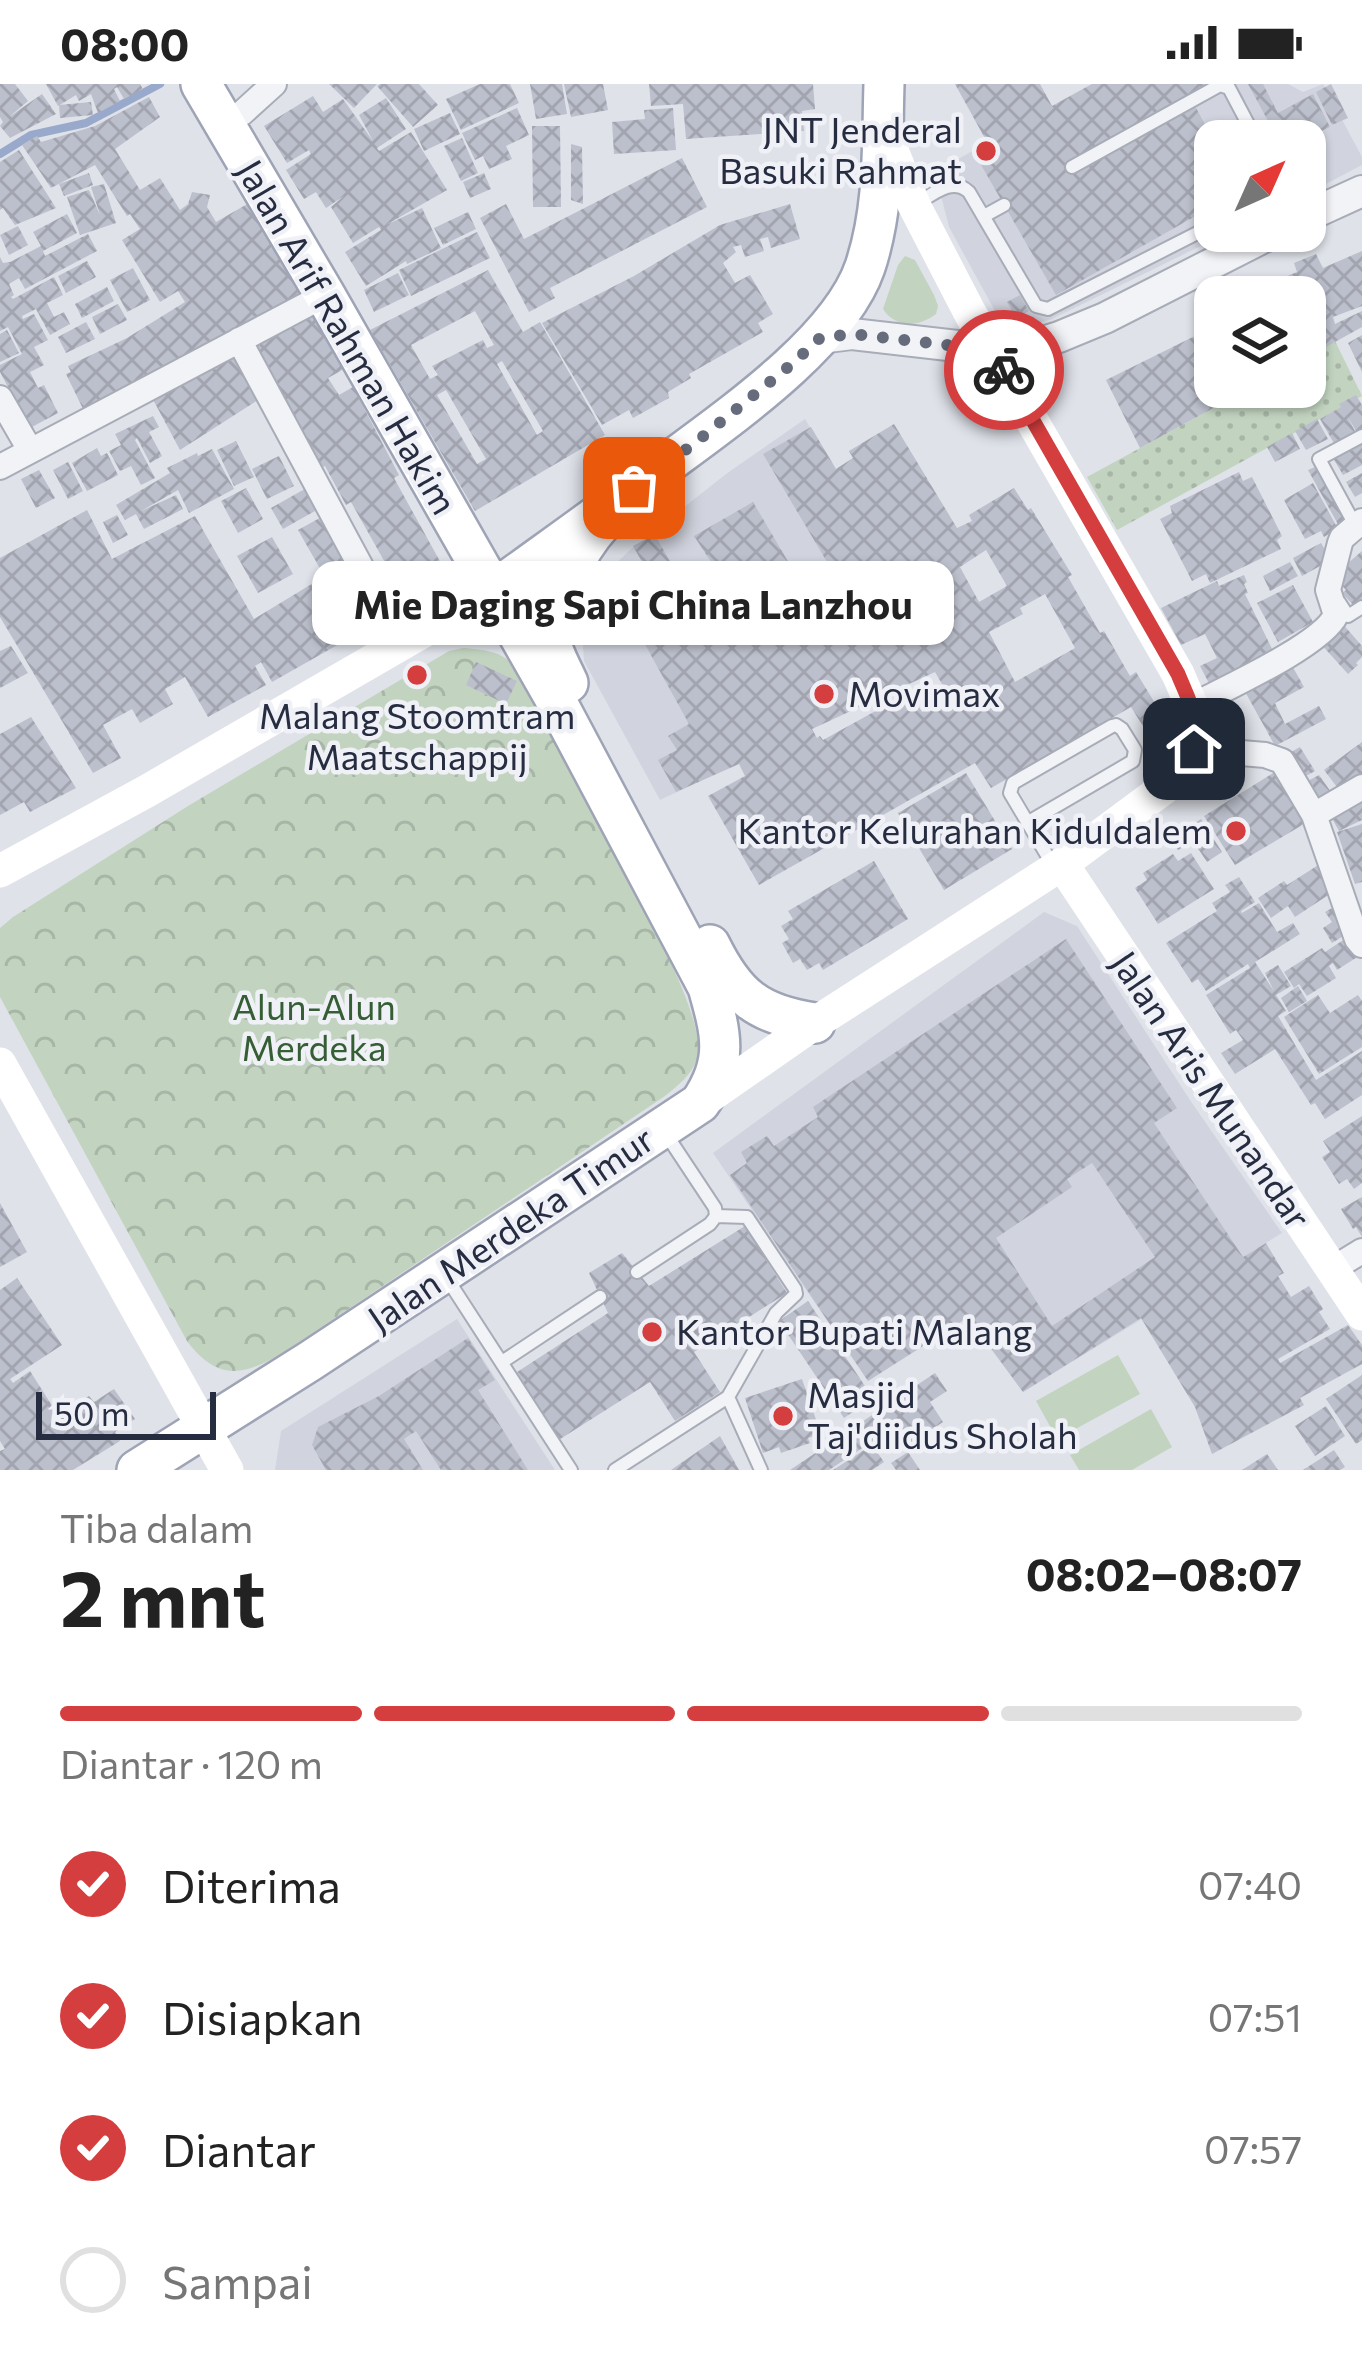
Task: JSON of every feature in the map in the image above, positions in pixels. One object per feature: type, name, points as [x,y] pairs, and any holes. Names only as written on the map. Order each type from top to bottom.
[{"type":"main road","name":"Jalan Arif Rahman Hakim","points":[[200,84],[493,591],[561,690]]},
{"type":"main road","points":[[883,101],[890,149],[914,205],[1168,656],[1196,716],[1194,749]]},
{"type":"main road","points":[[0,871],[493,591],[707,434],[792,364],[820,338],[852,296],[864,270],[880,200],[883,101]]},
{"type":"main road","points":[[634,488],[577,558],[550,625],[550,642],[561,690],[708,987],[721,1056],[715,1082],[700,1103]]},
{"type":"main road","points":[[561,690],[726,978],[769,1011],[815,1023]]},
{"type":"main road","name":"Jalan Merdeka Timur","points":[[137,1470],[444,1274],[815,1023],[1058,866],[1156,797],[1182,771],[1194,749]]},
{"type":"main road","name":"Jalan Aris Munandar","points":[[1058,866],[1362,1315]]},
{"type":"main road","points":[[0,1064],[226,1470]]},
{"type":"street","points":[[224,124],[274,84]]},
{"type":"street","points":[[1326,207],[1362,190]]},
{"type":"street","points":[[820,338],[852,334],[992,350],[1027,346],[1075,331],[1234,252]]},
{"type":"street","points":[[0,466],[325,295]]},
{"type":"street","points":[[239,340],[403,646]]},
{"type":"street","points":[[0,398],[30,450]]},
{"type":"street","points":[[1192,706],[1328,628],[1336,615],[1328,594],[1340,543],[1358,523]]},
{"type":"street","points":[[1194,749],[1265,755],[1282,761],[1314,815],[1362,945]]},
{"type":"street","points":[[1314,815],[1362,787]]},
{"type":"street","points":[[1331,1270],[1362,1251]]},
{"type":"lane","points":[[1072,167],[1220,85],[1229,88],[1245,120]]},
{"type":"lane","points":[[1326,206],[1362,181]]},
{"type":"lane","points":[[914,205],[951,184],[961,184],[1036,306],[1043,309],[1194,235]]},
{"type":"lane","points":[[984,216],[1004,205]]},
{"type":"lane","points":[[1358,523],[1318,460],[1362,436]]},
{"type":"lane","points":[[1329,586],[1348,616],[1362,607]]},
{"type":"lane","points":[[1027,823],[1133,761],[1135,750],[1120,727],[1112,726],[1011,785],[1010,793],[1027,823],[1058,866]]},
{"type":"lane","points":[[637,1272],[716,1216],[662,1128]]},
{"type":"lane","points":[[615,1470],[728,1397],[776,1312],[796,1294],[747,1217],[716,1216]]},
{"type":"lane","points":[[444,1274],[572,1470]]},
{"type":"lane","points":[[502,1362],[600,1297]]},
{"type":"lane","points":[[728,1397],[761,1470]]},
{"type":"shaded area","points":[[1092,84],[1288,84],[1303,92],[1323,84],[1362,157],[1362,165],[1326,184],[1326,120],[1194,120],[1194,249],[1052,319],[1016,326],[1001,322],[949,227],[935,172]]},
{"type":"shaded area","points":[[805,419],[932,630],[812,729],[660,800],[584,661],[582,633],[590,600],[609,570],[631,549]]},
{"type":"shaded area","points":[[1044,912],[1077,926],[1282,1233],[1023,1392],[968,1318],[868,1381],[713,1153]]},
{"type":"shaded area","points":[[457,1319],[555,1470],[275,1470],[281,1431]]},
{"type":"green space","points":[[905,256],[915,260],[938,306],[936,314],[922,322],[901,323],[883,309]]},
{"type":"green space","points":[[1335,341],[1362,396],[1117,530],[1087,477],[1214,408],[1326,408],[1326,346]]},
{"type":"green space","name":"Alun-Alun Merdeka","points":[[463,648],[502,656],[528,685],[669,959],[691,1012],[697,1035],[696,1061],[686,1078],[665,1096],[289,1349],[247,1369],[223,1369],[199,1355],[187,1341],[0,997],[0,928],[188,806],[449,651]]},
{"type":"green space","points":[[1118,1355],[1140,1394],[1057,1439],[1036,1401]]},
{"type":"green space","points":[[1151,1409],[1172,1447],[1132,1470],[1079,1470],[1070,1455]]},
{"type":"building","points":[[0,84],[15,84],[28,101],[9,117],[42,94],[56,114],[10,138],[0,126]]},
{"type":"building","points":[[46,84],[140,84],[143,89],[124,99],[117,87],[120,101],[98,113],[91,94],[79,101],[76,95],[58,106]]},
{"type":"building","points":[[329,84],[377,84],[354,108]]},
{"type":"building","points":[[419,84],[438,105],[413,127],[377,86]]},
{"type":"building","points":[[480,84],[510,84],[519,103],[461,130],[446,99]]},
{"type":"building","points":[[530,84],[562,84],[567,114],[536,119]]},
{"type":"building","points":[[564,84],[603,84],[608,110],[571,117]]},
{"type":"building","points":[[649,84],[813,84],[815,109],[802,111],[804,131],[686,139],[683,104],[651,106]]},
{"type":"building","points":[[955,84],[1040,84],[1052,106],[1092,84],[1212,84],[1194,104],[1203,120],[1194,120],[1194,217],[1056,295],[973,151],[987,142]]},
{"type":"building","points":[[1248,84],[1263,84],[1278,113],[1313,94],[1330,127],[1326,129],[1326,120],[1268,120]]},
{"type":"building","points":[[1331,84],[1348,118],[1332,125],[1316,92]]},
{"type":"building","points":[[313,96],[323,112],[343,99],[373,141],[359,115],[386,98],[406,129],[377,148],[411,132],[447,190],[386,225],[422,208],[441,248],[406,261],[366,286],[345,252],[381,230],[353,243],[331,207],[344,196],[326,208],[316,192],[304,199],[286,170],[311,154],[309,150],[287,163],[264,126]]},
{"type":"building","points":[[149,97],[160,117],[115,149],[140,190],[160,178],[180,210],[192,192],[210,195],[207,207],[216,222],[249,203],[305,300],[85,413],[66,374],[71,372],[68,366],[127,338],[185,302],[178,291],[160,302],[122,240],[140,229],[95,165],[51,188],[22,145],[37,136],[41,142],[95,126]]},
{"type":"building","points":[[91,102],[93,115],[60,118],[59,105]]},
{"type":"building","points":[[517,108],[529,135],[506,146],[512,159],[489,169],[483,156],[475,160],[462,133]]},
{"type":"building","points":[[673,108],[676,150],[614,154],[612,122],[645,119],[644,110]]},
{"type":"building","points":[[450,113],[460,134],[424,151],[414,129]]},
{"type":"building","points":[[532,126],[560,126],[561,207],[533,207]]},
{"type":"building","points":[[462,138],[478,173],[461,181],[444,146]]},
{"type":"building","points":[[571,144],[582,147],[583,204],[571,200]]},
{"type":"building","points":[[19,150],[56,208],[15,225],[0,210],[0,162]]},
{"type":"building","points":[[682,158],[707,207],[550,288],[555,298],[529,312],[480,218],[506,204],[524,239]]},
{"type":"building","points":[[89,173],[93,185],[64,196],[59,184]]},
{"type":"building","points":[[484,173],[491,189],[470,198],[463,182]]},
{"type":"building","points":[[104,184],[116,223],[80,235],[67,197],[89,190],[100,215],[91,187]]},
{"type":"building","points":[[790,204],[800,239],[771,248],[768,237],[760,239],[764,251],[745,257],[741,245],[733,247],[736,252],[723,263],[735,283],[750,275],[773,314],[758,323],[763,332],[689,374],[691,378],[668,392],[669,398],[633,418],[629,410],[602,425],[542,323],[720,225]]},
{"type":"building","points":[[468,212],[476,229],[443,245],[434,228]]},
{"type":"building","points":[[67,214],[77,233],[43,251],[45,256],[88,234],[97,251],[25,289],[19,278],[9,284],[13,299],[54,277],[63,295],[47,303],[54,317],[64,312],[70,324],[50,335],[36,309],[22,316],[34,314],[48,340],[34,347],[44,365],[30,372],[38,388],[44,385],[58,413],[30,428],[0,372],[0,365],[22,354],[8,327],[0,331],[0,257],[3,263],[10,262],[41,246],[33,232]]},
{"type":"building","points":[[18,226],[28,245],[9,255],[0,235]]},
{"type":"building","points":[[477,232],[490,258],[411,296],[399,270]]},
{"type":"building","points":[[1362,251],[1362,306],[1333,317],[1335,324],[1362,311],[1362,327],[1326,347],[1326,276],[1288,276],[1297,272],[1294,263],[1316,254],[1323,268]]},
{"type":"building","points":[[87,261],[96,277],[66,293],[58,276]]},
{"type":"building","points":[[133,268],[150,300],[127,312],[110,280]]},
{"type":"building","points":[[488,270],[523,332],[540,322],[605,435],[475,511],[370,330]],"holes":[[[475,311],[494,345],[487,348],[483,340],[432,366],[438,375],[430,379],[411,345]],[[502,361],[543,431],[537,435],[497,364]],[[446,390],[486,459],[477,464],[437,395]]]},
{"type":"building","points":[[398,273],[409,295],[374,312],[364,290]]},
{"type":"building","points":[[107,287],[114,301],[82,318],[75,304]]},
{"type":"building","points":[[1020,295],[1029,311],[1016,318],[1007,302]]},
{"type":"building","points":[[118,304],[127,320],[100,334],[92,317]]},
{"type":"building","points":[[311,307],[344,369],[328,378],[339,395],[353,387],[399,475],[394,478],[447,574],[405,598],[351,502],[346,505],[325,466],[315,471],[246,343]]},
{"type":"building","points":[[86,322],[95,339],[66,353],[58,337]]},
{"type":"building","points":[[7,330],[19,353],[0,362],[0,334]]},
{"type":"building","points":[[1362,335],[1362,372],[1348,343]]},
{"type":"building","points":[[1194,336],[1194,408],[1213,408],[1140,448],[1106,380]]},
{"type":"building","points":[[238,346],[261,398],[180,450],[150,394]]},
{"type":"building","points":[[1356,395],[1362,405],[1362,432],[1358,434],[1347,416],[1356,433],[1335,445],[1320,419]]},
{"type":"building","points":[[153,416],[159,427],[149,432],[162,456],[150,463],[135,440],[155,478],[141,485],[131,466],[120,471],[109,451],[121,445],[115,434]]},
{"type":"building","points":[[1317,419],[1328,439],[1306,450],[1295,431]]},
{"type":"building","points":[[894,424],[957,528],[972,521],[969,515],[1014,488],[1072,575],[1068,577],[1100,633],[1104,631],[1130,676],[1136,672],[1172,731],[1159,752],[1131,707],[991,788],[975,763],[759,885],[708,796],[745,776],[739,764],[676,792],[658,760],[677,750],[668,736],[689,724],[626,610],[659,592],[633,546],[655,535],[680,579],[711,562],[694,536],[753,502],[836,643],[865,626],[763,454],[811,427],[836,469],[853,458],[849,451]],"holes":[[[986,550],[1007,586],[979,602],[960,567]],[[1045,594],[1075,648],[1015,682],[989,632],[1023,614],[1020,608]],[[935,672],[949,696],[922,712],[910,692],[823,740],[812,729]]]},
{"type":"building","points":[[1292,433],[1300,449],[1275,462],[1267,447]]},
{"type":"building","points":[[236,441],[254,477],[234,486],[217,450]]},
{"type":"building","points":[[1362,443],[1362,465],[1343,475],[1333,458]]},
{"type":"building","points":[[97,448],[101,456],[107,453],[118,475],[87,491],[72,463]]},
{"type":"building","points":[[212,449],[234,489],[189,513],[178,490],[141,511],[176,495],[183,509],[144,529],[136,514],[125,520],[116,505],[170,473],[167,468]]},
{"type":"building","points":[[279,456],[294,486],[267,499],[252,469]]},
{"type":"building","points":[[68,462],[83,491],[68,499],[53,470]]},
{"type":"building","points":[[1315,467],[1347,524],[1340,528],[1308,470]]},
{"type":"building","points":[[39,470],[55,498],[36,508],[21,479]]},
{"type":"building","points":[[1239,472],[1243,481],[1252,477],[1282,536],[1277,540],[1281,549],[1210,583],[1206,574],[1192,581],[1160,519],[1172,513],[1170,506]]},
{"type":"building","points":[[1362,473],[1362,493],[1355,497],[1346,482]]},
{"type":"building","points":[[1313,483],[1338,529],[1305,539],[1284,500]]},
{"type":"building","points":[[310,486],[322,507],[283,529],[271,508]]},
{"type":"building","points":[[246,488],[263,519],[238,533],[221,501]]},
{"type":"building","points":[[87,510],[112,559],[195,516],[254,619],[315,582],[348,639],[272,682],[261,662],[255,666],[266,685],[208,717],[185,677],[165,689],[173,704],[140,723],[132,709],[103,725],[121,758],[93,773],[0,617],[0,558]]},
{"type":"building","points":[[117,515],[128,535],[113,543],[103,522]]},
{"type":"building","points":[[325,515],[381,613],[354,628],[298,530]]},
{"type":"building","points":[[272,537],[293,574],[258,593],[237,556]]},
{"type":"building","points":[[1321,543],[1331,560],[1302,576],[1293,558]]},
{"type":"building","points":[[1362,551],[1362,602],[1355,607],[1333,576]]},
{"type":"building","points":[[1290,562],[1298,576],[1270,591],[1263,576]]},
{"type":"building","points":[[1244,575],[1245,594],[1276,657],[1213,691],[1200,666],[1217,658],[1205,634],[1181,645],[1161,608],[1217,581],[1219,586]]},
{"type":"building","points":[[1293,585],[1313,622],[1278,642],[1257,603]]},
{"type":"building","points":[[1341,622],[1362,646],[1358,665],[1348,674],[1319,642]]},
{"type":"building","points":[[11,646],[28,673],[0,688],[0,651]]},
{"type":"building","points":[[476,662],[517,681],[506,704],[466,685]]},
{"type":"building","points":[[1290,662],[1304,687],[1275,703],[1285,724],[1319,706],[1326,719],[1275,746],[1243,688]]},
{"type":"building","points":[[31,717],[76,788],[30,812],[24,802],[0,815],[0,734]]},
{"type":"building","points":[[1362,742],[1362,775],[1340,791],[1324,770]]},
{"type":"building","points":[[1300,747],[1315,771],[1306,776],[1291,752]]},
{"type":"building","points":[[1278,770],[1309,821],[1235,865],[1204,816]]},
{"type":"building","points":[[966,773],[1012,849],[944,890],[898,813]]},
{"type":"building","points":[[1319,775],[1331,792],[1318,800],[1306,782]]},
{"type":"building","points":[[1362,793],[1362,820],[1339,831],[1329,813]]},
{"type":"building","points":[[1201,819],[1222,852],[1207,862],[1193,841],[1178,850],[1171,838]]},
{"type":"building","points":[[1362,824],[1362,882],[1355,884],[1337,832]]},
{"type":"building","points":[[1191,853],[1214,889],[1158,924],[1135,888],[1147,880],[1143,873],[1173,854],[1178,861]]},
{"type":"building","points":[[874,861],[908,919],[823,970],[819,963],[807,970],[800,959],[793,963],[782,943],[789,939],[781,926],[793,919],[788,911]]},
{"type":"building","points":[[1323,862],[1339,888],[1295,917],[1288,906],[1271,918],[1258,898]]},
{"type":"building","points":[[1239,877],[1255,902],[1242,913],[1259,903],[1277,932],[1293,923],[1300,934],[1255,962],[1274,991],[1265,973],[1278,965],[1291,986],[1276,995],[1286,1011],[1278,1016],[1316,1080],[1362,1051],[1362,1095],[1325,1119],[1275,1049],[1235,1074],[1221,1053],[1243,1040],[1236,1030],[1230,1034],[1206,995],[1250,968],[1248,964],[1206,991],[1198,979],[1192,983],[1166,943],[1217,911],[1212,903],[1230,892],[1225,885]]},
{"type":"building","points":[[1337,905],[1353,930],[1332,943],[1323,928],[1332,922],[1325,912]]},
{"type":"building","points":[[1351,935],[1362,954],[1337,970],[1333,963],[1329,966],[1336,978],[1307,996],[1299,984],[1294,988],[1284,972]]},
{"type":"building","points":[[1066,939],[1177,1108],[1154,1123],[1243,1257],[1266,1243],[1284,1273],[1278,1276],[1291,1297],[1309,1286],[1323,1309],[1319,1312],[1330,1329],[1278,1359],[1280,1363],[1348,1325],[1362,1345],[1362,1364],[1300,1398],[1304,1405],[1212,1454],[1195,1407],[1141,1318],[1023,1392],[968,1317],[868,1381],[730,1175],[747,1163],[741,1152],[767,1136],[774,1146],[818,1117],[813,1107]],"holes":[[[1092,1163],[1155,1257],[1052,1326],[996,1238],[1072,1187],[1067,1179]]]},
{"type":"building","points":[[1298,986],[1307,1001],[1289,1012],[1281,998]]},
{"type":"building","points":[[1318,995],[1330,1013],[1358,995],[1362,1001],[1362,1047],[1319,1074],[1284,1017]]},
{"type":"building","points":[[1362,1116],[1362,1183],[1354,1189],[1347,1179],[1339,1184],[1322,1157],[1330,1152],[1323,1141]]},
{"type":"building","points":[[1362,1197],[1362,1237],[1341,1209]]},
{"type":"building","points":[[0,1203],[27,1252],[0,1267]]},
{"type":"building","name":"Kantor Bupati Malang","points":[[745,1226],[787,1293],[694,1352],[720,1392],[675,1421],[650,1382],[557,1441],[514,1374],[608,1313],[589,1273],[622,1253],[649,1286]]},
{"type":"building","points":[[17,1278],[62,1345],[10,1379],[13,1383],[30,1371],[58,1415],[89,1396],[94,1402],[114,1389],[135,1419],[115,1432],[120,1441],[73,1470],[0,1470],[0,1451],[5,1449],[0,1441],[0,1290]]},
{"type":"building","points":[[808,1301],[873,1398],[844,1418],[779,1321]]},
{"type":"building","points":[[468,1338],[495,1380],[478,1390],[528,1470],[441,1470],[416,1431],[404,1439],[423,1470],[326,1470],[312,1445],[318,1427],[379,1396]]},
{"type":"building","points":[[935,1373],[947,1391],[930,1402],[943,1422],[897,1452],[885,1433],[829,1470],[790,1470]]},
{"type":"building","points":[[1362,1375],[1362,1440],[1356,1444],[1326,1399]]},
{"type":"building","name":"Masjid Taj'diidus Sholah","points":[[802,1379],[821,1434],[781,1453],[779,1447],[763,1453],[745,1398]]},
{"type":"building","points":[[1326,1406],[1345,1436],[1315,1456],[1295,1426]]},
{"type":"building","points":[[720,1436],[739,1470],[671,1470]]},
{"type":"building","points":[[872,1445],[884,1462],[872,1470],[833,1470]]},
{"type":"building","points":[[1334,1450],[1345,1467],[1303,1470]]},
{"type":"building","points":[[908,1452],[920,1470],[896,1470],[891,1463]]},
{"type":"building","points":[[1267,1454],[1278,1470],[1242,1470]]},
{"type":"waterway","points":[[0,154],[31,135],[86,123],[160,84]]},
{"type":"way so far","points":[[634,488],[820,338],[852,334],[992,350],[1004,370]]},
{"type":"place","name":"JNT Jenderal Basuki Rahmat","points":[[986,151]]},
{"type":"place","name":"Mie Daging Sapi China Lanzhou","points":[[634,488]]},
{"type":"place","name":"Malang Stoomtram Maatschappij","points":[[417,675]]},
{"type":"place","name":"Movimax","points":[[824,694]]},
{"type":"place","name":"Kantor Kelurahan Kiduldalem","points":[[1236,831]]},
{"type":"place","name":"Kantor Bupati Malang","points":[[652,1332]]},
{"type":"place","name":"Masjid Taj'diidus Sholah","points":[[783,1416]]},
{"type":"route","points":[[1004,370],[1178,674],[1196,716],[1194,749]]}]
